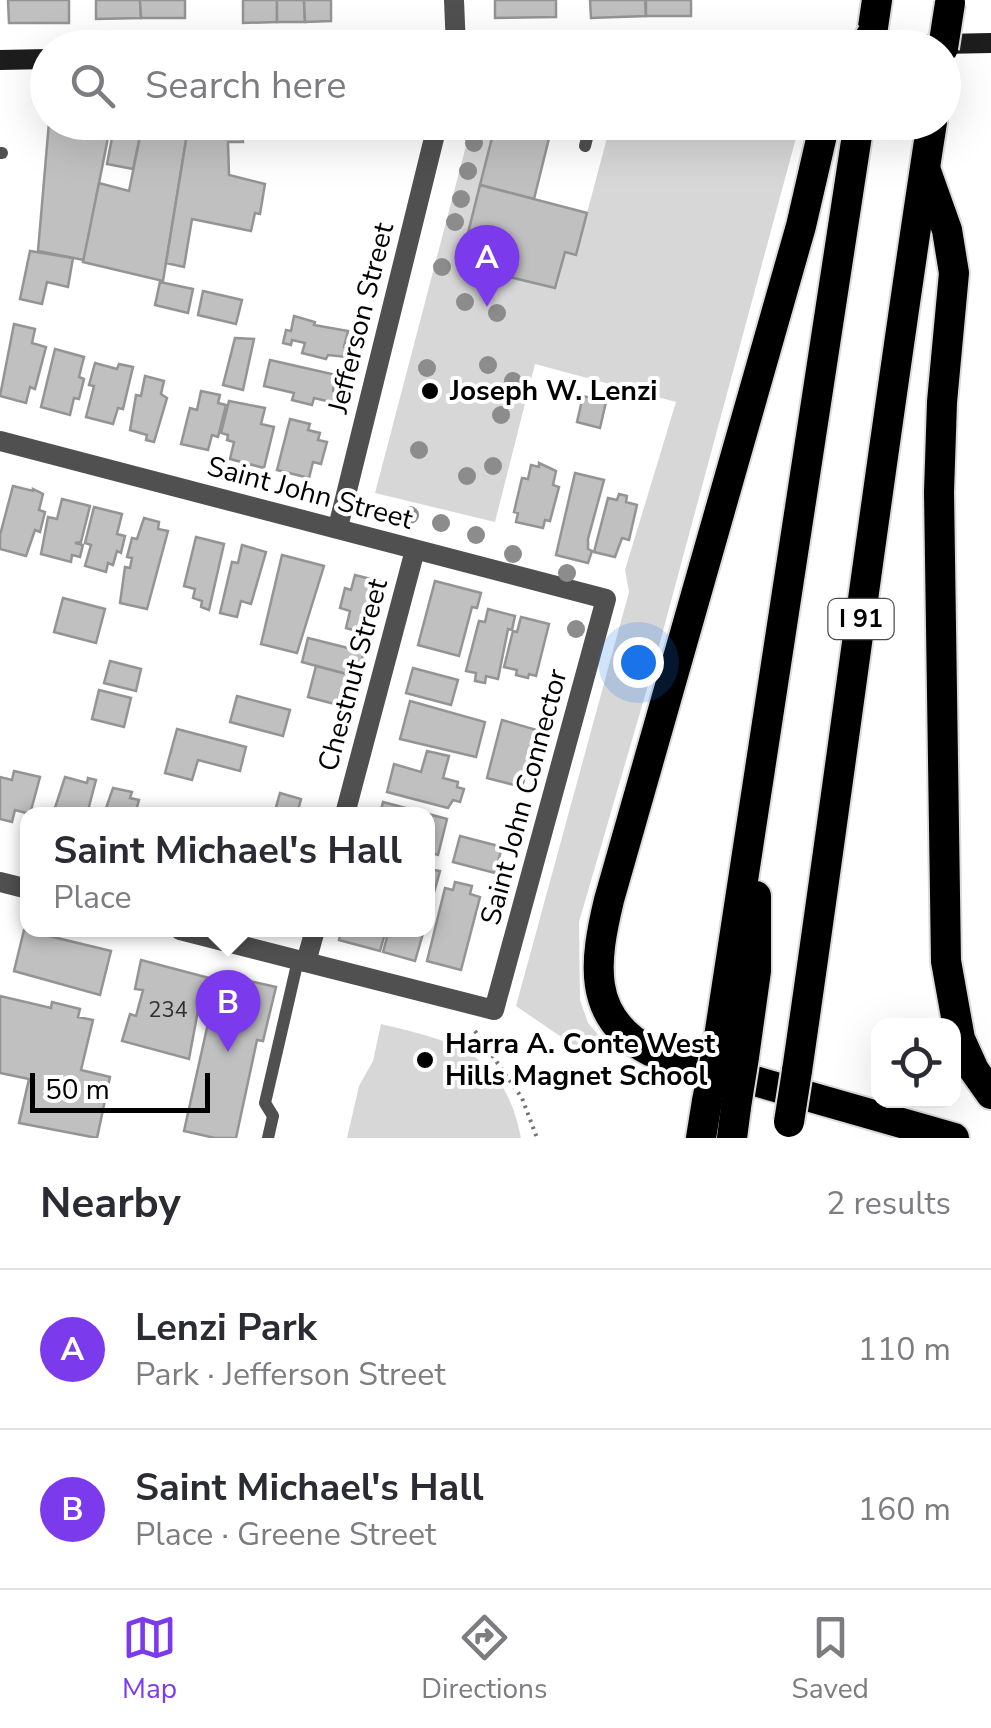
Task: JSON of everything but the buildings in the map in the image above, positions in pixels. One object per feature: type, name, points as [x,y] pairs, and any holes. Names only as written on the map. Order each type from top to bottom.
[{"type":"highway","points":[[946,30],[950,1]]},
{"type":"highway","points":[[871,30],[877,2]]},
{"type":"highway","points":[[821,140],[801,226],[609,900],[598,956],[599,986],[605,1006],[617,1024],[650,1051],[954,1138]]},
{"type":"highway","points":[[701,1138],[722,1104],[730,1054],[756,971],[756,798],[856,140]]},
{"type":"highway","name":"I 91","points":[[788,1130],[929,140]]},
{"type":"highway","points":[[925,168],[947,230],[954,273],[942,402],[939,492],[946,961],[960,1039],[974,1070],[991,1094]]},
{"type":"highway","points":[[722,1104],[732,1138]]},
{"type":"main road","points":[[961,43],[991,42]]},
{"type":"main road","points":[[0,60],[30,59]]},
{"type":"street","points":[[454,0],[455,30]]},
{"type":"street","name":"Jefferson Street","points":[[338,527],[434,140]]},
{"type":"street","name":"Saint John Street","points":[[0,441],[606,599]]},
{"type":"street","name":"Chestnut Street","points":[[347,807],[415,550]]},
{"type":"street","name":"Saint John Connector","points":[[302,961],[494,1010],[606,599]]},
{"type":"street","points":[[208,937],[302,961],[312,937]]},
{"type":"lane","points":[[586,146],[587,140]]},
{"type":"lane","points":[[268,1138],[273,1116],[265,1102],[302,961]]},
{"type":"path","points":[[475,1032],[522,1098],[537,1138]]},
{"type":"shaded area","points":[[468,140],[492,140],[460,264],[554,288],[565,252],[576,254],[606,140],[795,140],[653,668],[579,922],[580,1000],[588,1023],[609,1047],[599,1053],[570,1043],[516,1006],[629,592],[625,570],[676,402],[535,364],[495,522],[375,493]]},
{"type":"shaded area","points":[[381,1024],[454,1045],[489,1069],[513,1109],[521,1138],[347,1138],[359,1086],[373,1061]]},
{"type":"place","name":"Lenzi Park","points":[[487,307]]},
{"type":"place","name":"Joseph W. Lenzi","points":[[430,391]]},
{"type":"place","name":"Saint Michael's Hall","points":[[228,1052]]},
{"type":"place","name":"Harra A. Conte West Hills Magnet School","points":[[425,1060]]}]
